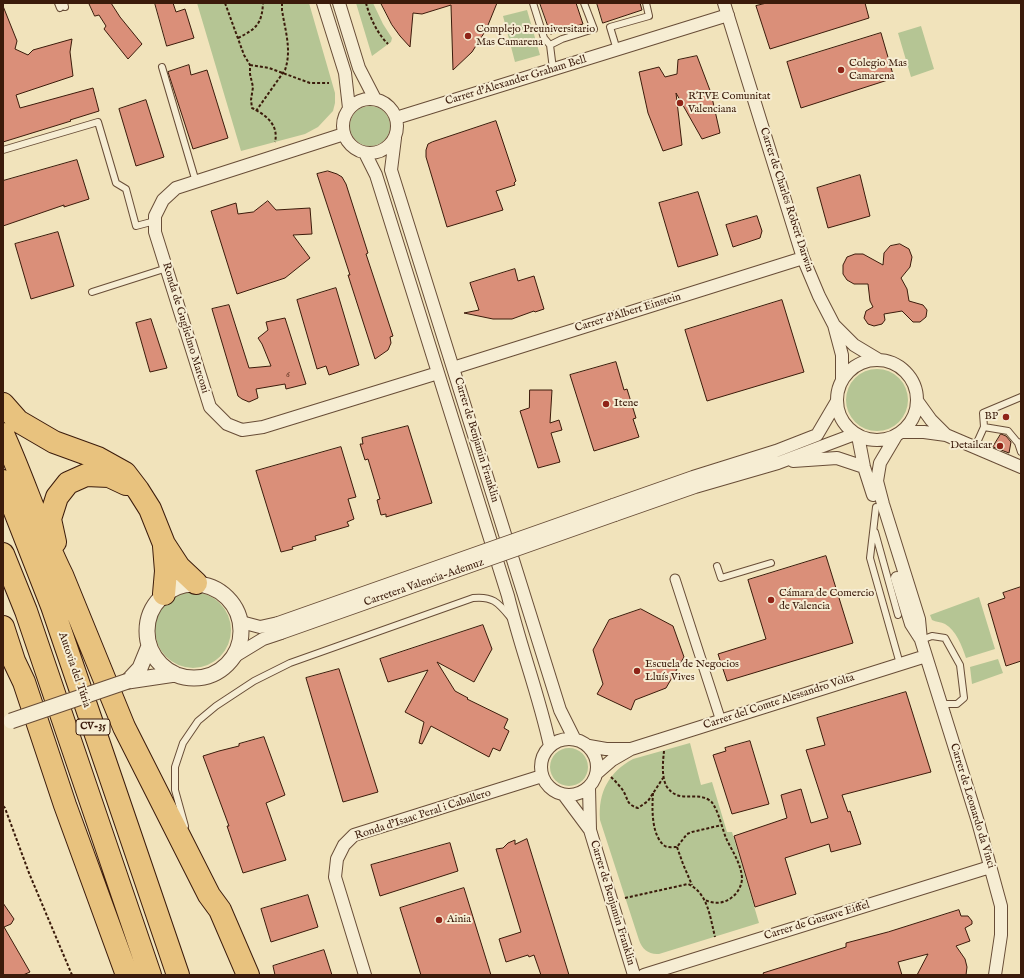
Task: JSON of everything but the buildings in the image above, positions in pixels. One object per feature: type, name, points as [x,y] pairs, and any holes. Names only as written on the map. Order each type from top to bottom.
[{"type":"highway","points":[[3,404],[18,421],[54,442],[98,458],[125,473],[150,509],[164,544],[179,567],[196,583]]},
{"type":"highway","points":[[3,434],[19,469],[50,550],[62,575],[124,726],[206,888],[218,903],[248,975]]},
{"type":"highway","points":[[62,575],[50,519],[57,497],[68,483],[86,475],[109,476],[138,490]]},
{"type":"highway","name":"Autovia del Túria","points":[[3,481],[52,606],[178,975]]},
{"type":"highway","points":[[164,544],[166,571],[164,594]]},
{"type":"highway","name":"CV-35","points":[[3,554],[28,618],[150,975]]},
{"type":"highway","points":[[3,608],[20,659],[24,682]]},
{"type":"highway","points":[[3,627],[14,661],[24,682],[65,805],[127,975]]},
{"type":"street","points":[[324,3],[345,73],[349,108]]},
{"type":"street","points":[[339,3],[360,68],[375,99]]},
{"type":"street","name":"Carrer de Charles Robert Darwin","points":[[724,3],[803,258],[819,296],[834,325],[842,356],[842,380]]},
{"type":"street","name":"Carrer d'Alexander Graham Bell","points":[[396,118],[728,15]]},
{"type":"street","points":[[375,99],[388,106],[393,111],[396,118],[397,132],[390,146],[374,154],[365,153],[352,147],[344,134],[343,120],[349,108],[361,100],[375,99]]},
{"type":"street","name":"Ronda de Guglielmo Marconi","points":[[344,134],[176,188],[163,200],[155,216],[155,232],[210,407],[226,424],[242,430],[263,427],[438,373]]},
{"type":"street","name":"Carrer de Benjamin Franklin","points":[[395,138],[392,170],[560,710],[574,738]]},
{"type":"street","name":"Carrer de Benjamin Franklin","points":[[365,153],[376,175],[506,588],[514,622],[543,716],[550,746]]},
{"type":"street","name":"Carrer d'Albert Einstein","points":[[453,368],[803,258]]},
{"type":"street","name":"Carrer de Charles Robert Darwin","points":[[834,325],[854,345],[879,360]]},
{"type":"street","points":[[946,435],[931,420],[918,402],[916,390],[911,378],[903,369],[891,362],[879,360],[868,361],[849,371],[842,380],[838,390],[837,401],[839,414],[846,425],[857,435],[870,440],[883,440],[899,434],[924,432],[946,435],[1021,467]]},
{"type":"street","points":[[614,510],[693,477],[776,451],[817,435],[837,401]]},
{"type":"street","points":[[899,434],[910,424],[918,402]]},
{"type":"street","name":"Carrer de Leonardo da Vinci","points":[[899,434],[880,463],[877,481],[919,619],[926,656],[978,822],[1001,906],[1001,935],[995,975]]},
{"type":"street","points":[[614,510],[778,463],[857,435]]},
{"type":"street","name":"Carrer de Leonardo da Vinci","points":[[857,435],[864,467],[911,624],[922,640]]},
{"type":"street","points":[[778,463],[838,458],[864,467]]},
{"type":"street","name":"Carretera Valencia-Ademuz","points":[[235,656],[279,628],[614,510]]},
{"type":"street","points":[[675,579],[721,721]]},
{"type":"street","points":[[196,583],[212,587],[226,595],[236,607],[242,622],[242,634],[240,646],[235,656],[226,667],[215,674],[202,678],[188,678],[175,674],[164,667],[155,658],[149,646],[147,632],[148,618],[154,605],[164,594],[173,588],[184,584],[196,583]]},
{"type":"street","name":"Carretera Valencia-Ademuz","points":[[242,622],[260,627],[279,628]]},
{"type":"street","points":[[128,681],[140,668],[149,646]]},
{"type":"street","name":"Carrer del Comte Alessandro Volta","points":[[597,773],[612,760],[631,749],[926,656]]},
{"type":"street","points":[[6,723],[128,681],[175,674]]},
{"type":"street","points":[[565,738],[574,738],[589,746],[595,754],[598,763],[597,773],[589,788],[577,794],[564,795],[551,789],[546,783],[542,776],[541,760],[544,752],[557,741],[565,738]]},
{"type":"street","name":"Carrer del Comte Alessandro Volta","points":[[589,746],[606,749],[631,749]]},
{"type":"street","name":"Ronda d'Isaac Peral i Caballero","points":[[366,975],[336,877],[337,859],[344,845],[354,835],[542,776]]},
{"type":"street","name":"Carrer de Benjamin Franklin","points":[[589,788],[590,830],[634,975]]},
{"type":"street","name":"Carrer de Benjamin Franklin","points":[[564,795],[590,830]]},
{"type":"street","name":"Carrer de Gustave Eiffel","points":[[644,975],[990,867]]},
{"type":"lane","points":[[533,3],[544,38],[550,45],[553,69]]},
{"type":"lane","points":[[550,45],[562,39],[594,29],[584,3]]},
{"type":"lane","points":[[617,50],[610,27],[649,16],[646,3]]},
{"type":"lane","points":[[162,67],[196,182]]},
{"type":"lane","points":[[3,150],[98,122],[116,183],[126,189],[136,226],[155,221]]},
{"type":"lane","points":[[92,292],[167,268]]},
{"type":"lane","points":[[975,447],[984,427],[983,413],[1021,397]]},
{"type":"lane","points":[[984,427],[1008,431],[1020,442],[1021,452]]},
{"type":"lane","points":[[876,507],[870,558],[900,664]]},
{"type":"lane","points":[[874,529],[898,615]]},
{"type":"lane","points":[[717,566],[721,578],[771,563]]},
{"type":"lane","points":[[188,831],[184,825],[175,790],[175,767],[183,743],[198,721],[222,702],[254,681],[290,663],[472,598],[485,597],[499,603],[514,622]]},
{"type":"lane","points":[[883,604],[911,624]]},
{"type":"lane","points":[[922,640],[932,636],[945,638],[960,665],[964,698],[957,704],[941,704]]},
{"type":"path","points":[[225,3],[244,55],[250,65],[250,74],[253,87],[251,100],[252,108],[270,121],[274,128],[276,138],[275,142]]},
{"type":"path","points":[[238,38],[256,27],[261,20],[263,3]]},
{"type":"path","points":[[256,110],[283,73],[287,64],[289,48],[282,3]]},
{"type":"path","points":[[366,3],[374,24],[388,44]]},
{"type":"path","points":[[250,65],[283,73],[310,83],[329,83]]},
{"type":"path","points":[[664,751],[664,777],[667,786],[677,796],[701,797],[709,799],[714,804],[740,866],[742,879],[736,894],[725,902],[710,903],[705,900]]},
{"type":"path","points":[[611,777],[621,788],[628,802],[632,806],[638,808],[648,801],[664,777]]},
{"type":"path","points":[[653,793],[652,816],[654,827],[665,846],[678,847]]},
{"type":"path","points":[[3,806],[29,873],[72,975]]},
{"type":"path","points":[[715,936],[705,900],[702,894],[693,886],[682,864],[678,847],[687,834],[722,825]]},
{"type":"path","points":[[625,898],[688,884],[693,886]]},
{"type":"green space","points":[[197,3],[309,3],[335,93],[333,111],[318,127],[305,134],[241,151]]},
{"type":"green space","points":[[356,3],[373,3],[383,24],[392,38],[391,42],[372,56]]},
{"type":"green space","points":[[527,10],[540,55],[515,62],[503,16]]},
{"type":"green space","points":[[921,26],[934,69],[911,77],[898,33]]},
{"type":"green space","points":[[366,106],[374,106],[381,109],[387,115],[390,126],[387,137],[381,143],[374,146],[366,146],[359,143],[353,137],[350,130],[350,122],[353,115],[359,109]]},
{"type":"green space","points":[[871,369],[883,369],[899,378],[906,388],[908,400],[906,412],[899,422],[883,431],[871,431],[860,426],[851,417],[846,406],[846,394],[851,383],[860,374]]},
{"type":"green space","points":[[193,592],[208,595],[220,603],[228,615],[231,630],[228,645],[220,657],[208,665],[193,668],[178,665],[166,657],[158,645],[155,630],[158,615],[166,603],[178,595]]},
{"type":"green space","points":[[979,597],[995,649],[966,658],[952,630],[945,624],[932,620],[930,615]]},
{"type":"green space","points":[[998,659],[1003,673],[972,684],[970,667]]},
{"type":"green space","points":[[690,743],[701,785],[712,782],[727,832],[732,832],[759,923],[659,954],[652,954],[644,949],[639,940],[600,820],[601,800],[603,792],[611,777],[625,764],[633,759]]},
{"type":"green space","points":[[565,748],[573,748],[583,753],[587,760],[587,774],[583,781],[573,786],[565,786],[555,781],[553,778],[550,771],[550,763],[555,753],[558,751]]},
{"type":"place","name":"Complejo Preuniversitario Mas Camarena","points":[[468,36]]},
{"type":"place","name":"Colegio Mas Camarena","points":[[841,70]]},
{"type":"place","name":"RTVE Comunitat Valenciana","points":[[680,103]]},
{"type":"place","name":"Itene","points":[[606,404]]},
{"type":"place","name":"BP","points":[[1006,417]]},
{"type":"place","name":"Detailcar","points":[[1000,446]]},
{"type":"place","name":"Cámara de Comercio de Valencia","points":[[771,600]]},
{"type":"place","name":"Escuela de Negocios Lluís Vives","points":[[637,671]]},
{"type":"place","name":"Ainia","points":[[439,920]]}]
